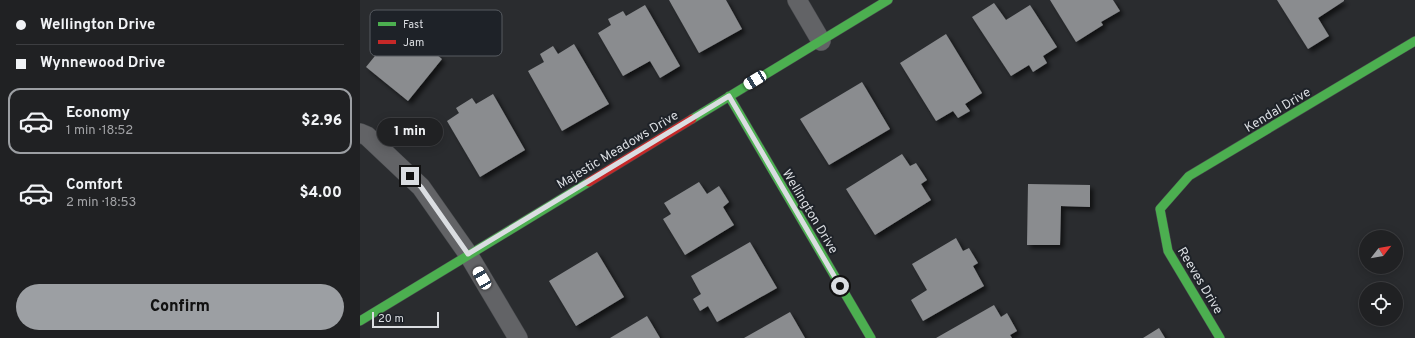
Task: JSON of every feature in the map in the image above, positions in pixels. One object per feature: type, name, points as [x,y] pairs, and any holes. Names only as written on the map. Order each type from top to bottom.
[{"type":"street","points":[[797,0],[821,41]]},
{"type":"street","name":"Majestic Meadows Drive","points":[[360,321],[888,0]]},
{"type":"street","name":"Kendal Drive","points":[[1160,209],[1189,176],[1415,41]]},
{"type":"street","name":"Wellington Drive","points":[[729,96],[871,338]]},
{"type":"street","points":[[360,133],[367,136],[421,187],[468,254],[518,338]]},
{"type":"street","name":"Reeves Drive","points":[[1160,209],[1168,251],[1220,338]]},
{"type":"building","points":[[669,0],[726,0],[742,29],[699,53]]},
{"type":"building","points":[[1050,0],[1113,0],[1120,11],[1101,22],[1103,25],[1076,42]]},
{"type":"building","points":[[1277,0],[1344,1],[1318,18],[1329,36],[1308,49]]},
{"type":"building","points":[[994,3],[1006,20],[1030,5],[1057,47],[1043,56],[1047,63],[1033,72],[1029,65],[1011,76],[972,17]]},
{"type":"building","points":[[645,5],[680,66],[660,78],[650,61],[623,76],[598,33],[611,25],[608,19],[623,11],[626,16]]},
{"type":"building","points":[[946,34],[982,93],[965,104],[970,111],[958,118],[953,111],[936,121],[900,63]]},
{"type":"building","points":[[574,44],[609,104],[562,131],[528,71],[544,62],[540,54],[553,46],[558,54]]},
{"type":"building","points":[[375,56],[438,56],[442,59],[408,101],[366,67]]},
{"type":"building","points":[[862,82],[890,129],[829,165],[800,119]]},
{"type":"building","points":[[493,94],[525,150],[480,177],[447,121],[459,113],[456,108],[472,98],[476,104]]},
{"type":"building","points":[[902,154],[910,166],[916,163],[927,180],[921,184],[931,200],[875,235],[846,189]]},
{"type":"building","points":[[699,182],[707,194],[719,186],[729,202],[723,207],[734,225],[685,255],[663,219],[671,214],[664,203]]},
{"type":"building","points":[[1028,184],[1090,185],[1090,207],[1061,206],[1060,245],[1027,245]]},
{"type":"building","points":[[956,238],[963,251],[969,248],[978,263],[973,266],[984,286],[923,321],[911,300],[927,290],[912,264]]},
{"type":"building","points":[[750,242],[777,288],[717,322],[708,306],[700,311],[693,299],[701,294],[691,276]]},
{"type":"building","points":[[597,252],[624,297],[576,326],[549,281]]},
{"type":"building","points":[[994,305],[1001,317],[1007,313],[1017,331],[1010,335],[1012,338],[936,338]]},
{"type":"building","points":[[790,312],[805,338],[744,338]]},
{"type":"building","points":[[647,316],[660,338],[610,338]]},
{"type":"building","points":[[1159,328],[1165,338],[1143,338]]},
{"type":"traffic: fast","points":[[692,119],[888,0]]},
{"type":"traffic: fast","points":[[1220,338],[1168,251],[1160,209],[1189,176],[1415,41]]},
{"type":"traffic: fast","points":[[729,96],[871,338]]},
{"type":"traffic: fast","points":[[360,321],[589,182]]},
{"type":"traffic: jam","points":[[589,182],[692,119]]},
{"type":"route","points":[[410,176],[421,187],[468,254],[729,96],[840,286]]}]
